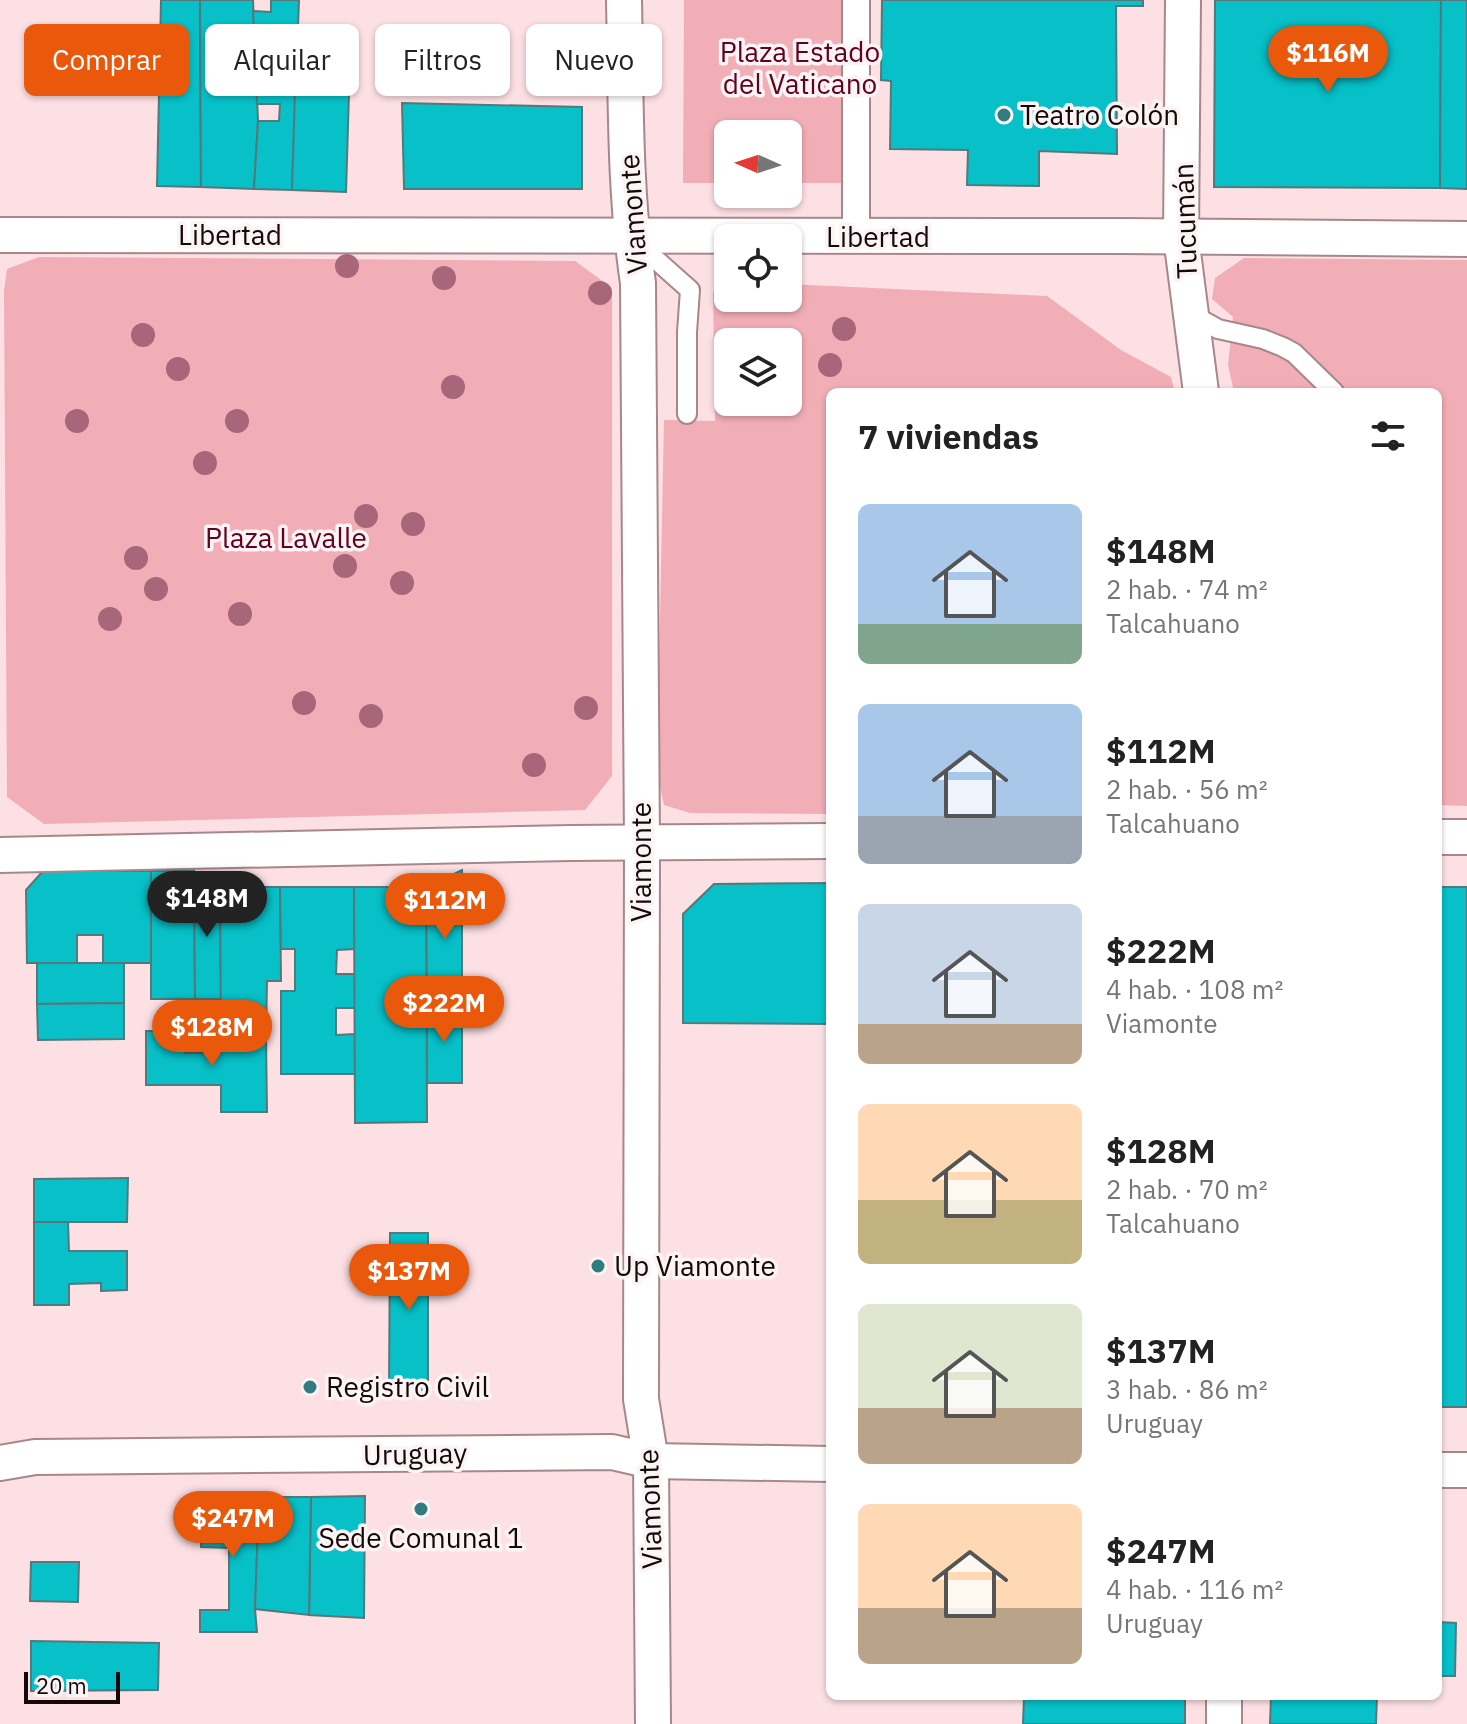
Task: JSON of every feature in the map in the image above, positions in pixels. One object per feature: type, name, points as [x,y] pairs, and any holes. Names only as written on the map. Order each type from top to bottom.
[{"type":"street","name":"Viamonte","points":[[624,0],[631,237],[638,283],[642,843],[641,1399],[651,1461],[653,1724]]},
{"type":"street","points":[[856,0],[856,237]]},
{"type":"street","name":"Tucumán","points":[[1183,0],[1181,237],[1200,388]]},
{"type":"street","name":"Libertad","points":[[0,235],[1467,239]]},
{"type":"street","points":[[1442,837],[1467,837]]},
{"type":"street","points":[[0,855],[826,841]]},
{"type":"street","name":"Uruguay","points":[[0,1463],[35,1457],[612,1452],[651,1461],[826,1464]]},
{"type":"street","points":[[1442,1470],[1467,1470]]},
{"type":"street","points":[[1224,1700],[1224,1724]]},
{"type":"lane","points":[[631,237],[690,290],[687,414]]},
{"type":"lane","points":[[1189,313],[1218,329],[1283,347],[1294,353],[1330,388]]},
{"type":"green space","name":"Plaza Estado del Vaticano","points":[[684,0],[871,0],[870,183],[802,183],[802,120],[714,120],[714,183],[683,183]]},
{"type":"green space","name":"Plaza Lavalle","points":[[39,257],[575,261],[612,288],[612,776],[585,810],[44,824],[7,797],[4,291],[7,269]]},
{"type":"green space","points":[[1244,258],[1467,260],[1467,806],[1442,805],[1442,388],[1233,388],[1228,365],[1233,317],[1212,299],[1215,278]]},
{"type":"green space","points":[[802,285],[1047,296],[1121,350],[1171,377],[1174,388],[826,388],[826,814],[690,813],[664,805],[657,772],[664,420],[715,421],[715,416],[802,416],[802,328],[714,328],[714,356],[713,292],[714,312],[802,312]]},
{"type":"building","points":[[161,0],[200,0],[201,187],[157,186],[159,96],[189,96],[189,24],[160,24]]},
{"type":"building","points":[[200,0],[253,0],[254,24],[205,24],[205,96],[257,96],[254,189],[201,187]]},
{"type":"building","points":[[271,0],[299,0],[298,24],[254,24],[253,11],[271,12]]},
{"type":"building","name":"Teatro Colón","points":[[882,0],[1143,0],[1143,6],[1116,6],[1117,154],[1039,151],[1039,186],[967,185],[968,150],[890,149],[891,81],[881,80]]},
{"type":"building","points":[[1215,0],[1441,0],[1440,188],[1214,187]]},
{"type":"building","points":[[1441,0],[1467,0],[1467,189],[1440,188]]},
{"type":"building","points":[[257,96],[295,96],[292,190],[254,189],[258,121],[279,121],[280,104],[257,104]]},
{"type":"building","points":[[295,96],[349,96],[346,192],[292,190]]},
{"type":"building","points":[[402,103],[582,107],[582,189],[404,189]]},
{"type":"building","points":[[462,870],[462,1005],[427,1005],[426,887]]},
{"type":"building","points":[[43,871],[151,871],[151,963],[103,963],[103,935],[77,935],[77,963],[27,963],[26,890]]},
{"type":"building","points":[[151,871],[194,871],[195,999],[151,999]]},
{"type":"building","points":[[194,871],[220,887],[221,999],[195,999]]},
{"type":"building","points":[[826,883],[826,1024],[683,1023],[683,914],[714,884]]},
{"type":"building","points":[[220,887],[280,887],[281,981],[267,981],[266,1036],[221,1037]]},
{"type":"building","points":[[280,887],[354,887],[355,949],[337,950],[336,974],[355,974],[355,1008],[336,1008],[336,1035],[355,1034],[355,1074],[281,1074],[281,991],[295,991],[295,949],[281,949]]},
{"type":"building","points":[[354,887],[426,887],[427,1122],[355,1123]]},
{"type":"building","points":[[1442,887],[1467,887],[1467,1407],[1442,1407]]},
{"type":"building","points":[[37,963],[124,963],[124,1003],[37,1004]]},
{"type":"building","points":[[124,1003],[124,1039],[38,1040],[37,1004]]},
{"type":"building","points":[[427,1005],[462,1005],[462,1083],[427,1083]]},
{"type":"building","points":[[146,1031],[186,1031],[185,1053],[221,1053],[221,1037],[266,1036],[267,1112],[221,1112],[221,1085],[146,1085]]},
{"type":"building","points":[[128,1178],[127,1222],[34,1222],[34,1179]]},
{"type":"building","points":[[34,1222],[68,1222],[69,1251],[127,1251],[127,1290],[101,1291],[101,1283],[69,1284],[69,1305],[34,1305]]},
{"type":"building","points":[[390,1233],[428,1233],[428,1390],[389,1391]]},
{"type":"building","points":[[201,1496],[259,1497],[257,1632],[200,1632],[200,1610],[229,1610],[229,1548],[201,1547]]},
{"type":"building","points":[[365,1496],[364,1618],[309,1615],[311,1497]]},
{"type":"building","points":[[259,1497],[311,1497],[309,1615],[255,1609]]},
{"type":"building","points":[[31,1562],[79,1562],[78,1602],[30,1601]]},
{"type":"building","points":[[1442,1622],[1456,1623],[1455,1676],[1442,1676]]},
{"type":"building","points":[[31,1641],[159,1643],[158,1690],[31,1691]]},
{"type":"building","points":[[1024,1700],[1185,1700],[1185,1724],[1023,1724]]},
{"type":"building","points":[[1271,1700],[1377,1700],[1376,1724],[1270,1724]]},
{"type":"place","name":"Teatro Colón","points":[[1004,115]]},
{"type":"place","name":"Up Viamonte","points":[[598,1266]]},
{"type":"place","name":"Registro Civil","points":[[310,1387]]},
{"type":"place","name":"Sede Comunal 1","points":[[421,1509]]}]
